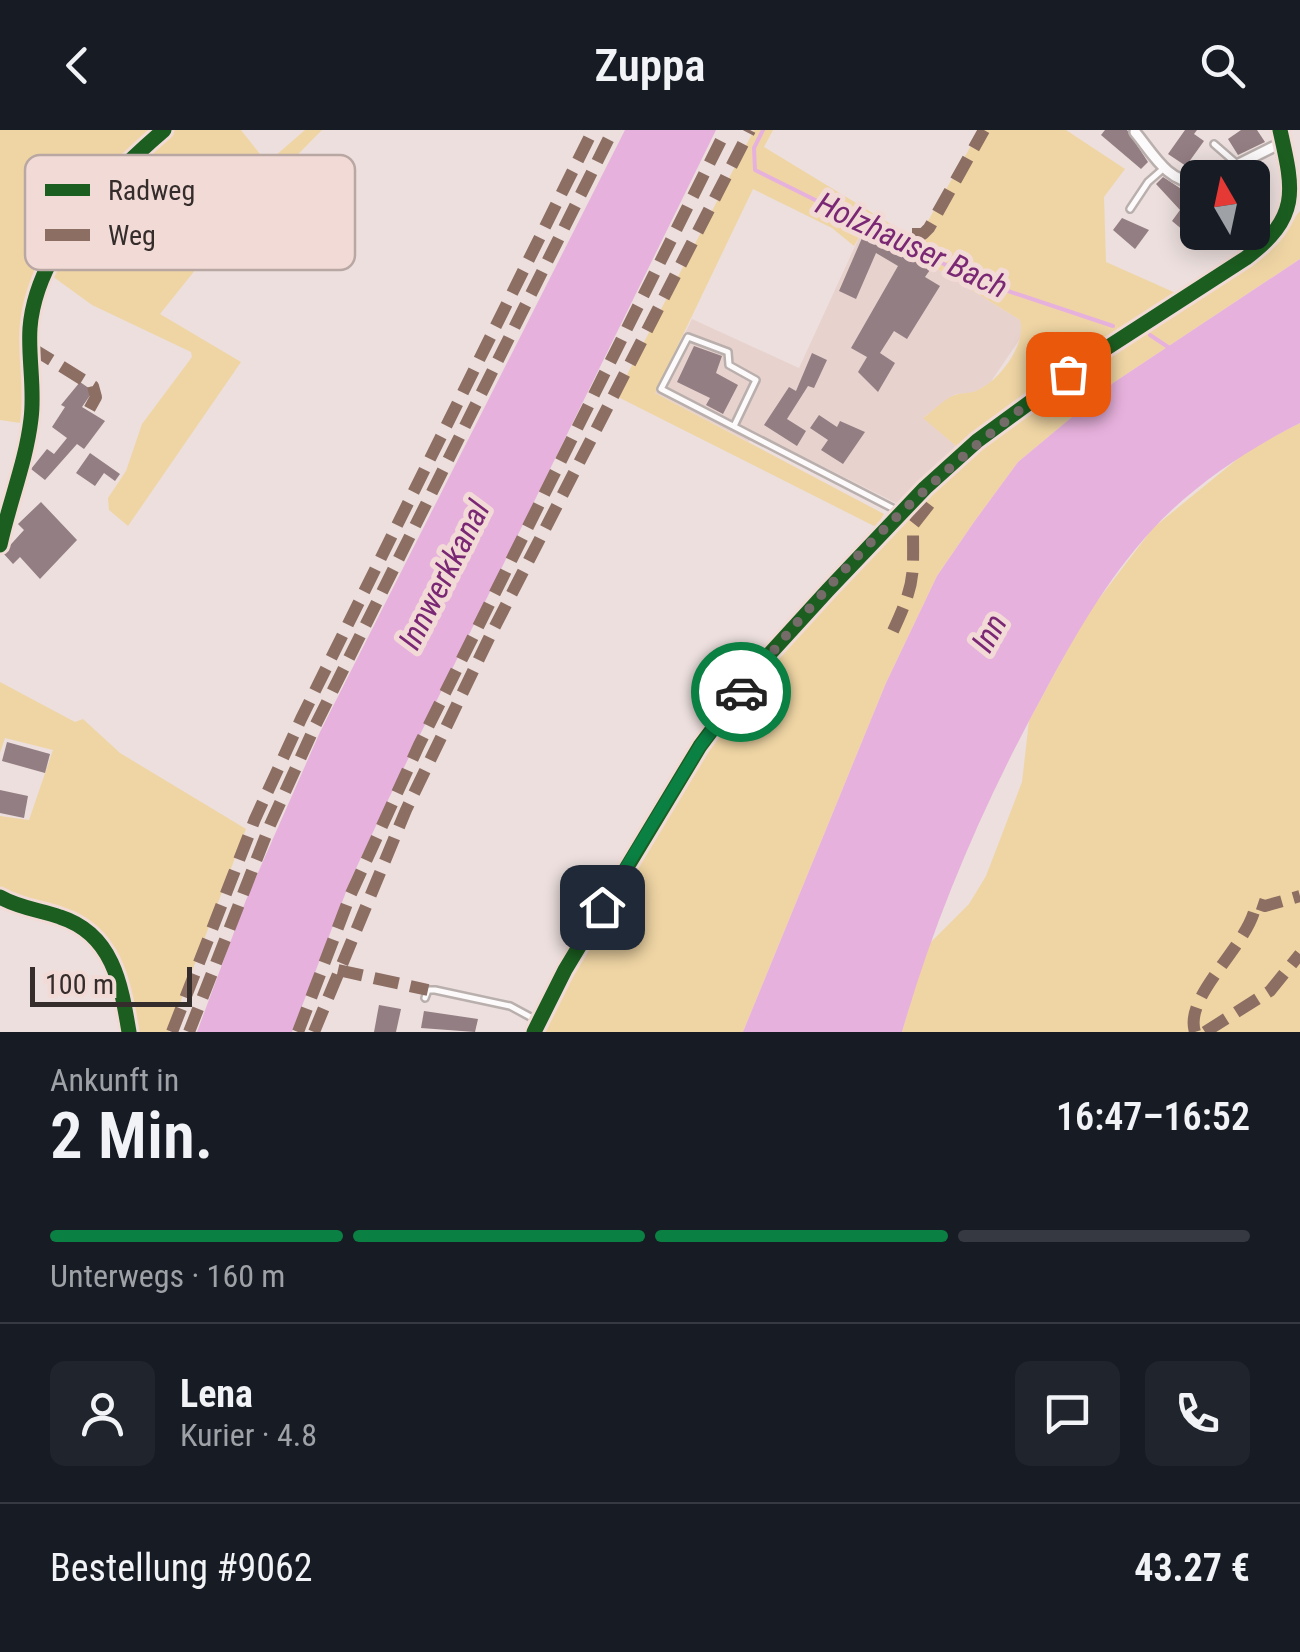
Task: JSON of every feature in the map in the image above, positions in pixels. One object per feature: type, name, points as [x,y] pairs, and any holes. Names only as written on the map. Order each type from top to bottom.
[{"type":"street","points":[[141,155],[164,130]]},
{"type":"street","points":[[1135,132],[1180,181]]},
{"type":"street","points":[[536,1027],[700,746],[765,660],[901,512],[1006,418],[1273,235],[1291,202],[1281,136],[1247,160]]},
{"type":"street","points":[[0,544],[29,434],[30,326],[40,281],[47,270]]},
{"type":"street","points":[[0,897],[62,917],[100,942],[115,968],[129,1032]]},
{"type":"lane","points":[[1214,144],[1231,160]]},
{"type":"lane","points":[[1130,209],[1148,182],[1164,168]]},
{"type":"lane","points":[[734,426],[756,380],[730,365],[728,352],[688,337],[662,389],[901,512]]},
{"type":"lane","points":[[425,998],[428,990],[510,1006],[536,1027]]},
{"type":"shaded area","points":[[0,130],[156,130],[131,155],[25,155],[25,270],[41,270],[29,309],[27,424],[0,420]]},
{"type":"shaded area","points":[[167,130],[241,130],[261,155],[144,155]]},
{"type":"shaded area","points":[[305,130],[322,130],[297,155],[276,155]]},
{"type":"shaded area","points":[[754,130],[773,130],[764,147],[917,240],[980,130],[1066,130],[1125,169],[1104,197],[1106,262],[1178,294],[1096,343],[956,446],[923,418],[951,397],[975,391],[995,378],[1016,350],[1020,320],[902,247],[863,230],[854,246],[832,228],[753,189],[655,393],[884,514],[876,527],[616,396]]},
{"type":"shaded area","points":[[1300,211],[1300,259],[1113,383],[1018,462],[937,576],[886,683],[743,1032],[541,1032],[628,871],[677,793],[786,644],[847,575],[911,509],[1004,427],[1109,351],[1270,250]]},
{"type":"shaded area","points":[[863,229],[902,247],[1020,320],[1024,333],[990,383],[974,393],[956,394],[924,417],[956,446],[898,504],[754,432],[749,442],[655,393],[692,319],[799,368]]},
{"type":"shaded area","points":[[195,270],[160,314],[241,362],[128,526],[109,510],[108,498],[126,471],[142,424],[192,357],[191,352],[92,305],[48,273]]},
{"type":"shaded area","points":[[1300,423],[1300,1032],[902,1032],[927,946],[969,904],[986,876],[1022,782],[1029,721],[1085,617],[1153,528],[1251,448]]},
{"type":"shaded area","points":[[0,682],[75,722],[83,719],[120,753],[246,829],[169,1032],[132,1032],[117,966],[101,939],[89,928],[65,915],[0,893],[0,816],[29,820],[53,750],[5,738],[0,753]]},
{"type":"water","name":"Innwerkkanal","points":[[625,130],[716,130],[389,798],[351,879],[292,1032],[197,1032],[246,900],[320,732]]},
{"type":"water","name":"Inn","points":[[1300,259],[1300,423],[1241,457],[1185,498],[1120,568],[1092,609],[1021,736],[981,818],[930,945],[902,1032],[743,1032],[886,683],[937,576],[974,522],[1018,462],[1113,383]]},
{"type":"building","points":[[1105,130],[1127,130],[1148,162],[1141,169],[1101,135]]},
{"type":"building","points":[[1185,130],[1197,130],[1194,134],[1204,141],[1190,160],[1180,162],[1168,154]]},
{"type":"building","points":[[1241,130],[1257,130],[1265,142],[1238,155],[1228,139]]},
{"type":"building","points":[[1163,177],[1180,188],[1180,210],[1156,184]]},
{"type":"building","points":[[1180,210],[1180,228],[1172,221]]},
{"type":"building","points":[[1122,218],[1149,230],[1135,249],[1113,230]]},
{"type":"building","points":[[862,238],[887,249],[890,244],[932,267],[925,277],[940,286],[907,339],[894,331],[880,353],[895,363],[878,392],[858,372],[867,357],[851,348],[898,266],[876,253],[856,299],[839,291]]},
{"type":"building","points":[[694,346],[722,356],[716,373],[738,385],[723,414],[706,405],[710,398],[677,382]]},
{"type":"building","points":[[812,353],[827,360],[814,388],[808,386],[787,419],[806,431],[797,446],[764,425],[789,387],[796,391]]},
{"type":"building","points":[[80,382],[93,391],[82,407],[105,421],[84,449],[77,444],[45,480],[31,469],[47,449],[54,454],[67,438],[52,427],[65,407],[61,405]]},
{"type":"building","points":[[819,415],[837,427],[840,421],[865,432],[843,464],[821,450],[828,440],[810,428]]},
{"type":"building","points":[[90,453],[120,474],[115,481],[104,473],[95,486],[76,473]]},
{"type":"building","points":[[41,502],[77,540],[40,579],[20,557],[13,564],[3,553],[24,530],[18,524]]},
{"type":"building","points":[[7,742],[50,754],[45,773],[2,761]]},
{"type":"building","points":[[0,790],[28,796],[24,818],[0,813]]},
{"type":"building","points":[[379,1005],[401,1009],[396,1032],[374,1032]]},
{"type":"building","points":[[424,1011],[478,1019],[475,1032],[421,1028]]},
{"type":"waterway","name":"Holzhauser Bach","points":[[763,130],[754,148],[755,170],[978,281],[1113,326]]},
{"type":"waterway","name":"Holzhauser Bach","points":[[1150,335],[1171,349]]},
{"type":"marked path","points":[[172,1032],[255,819],[301,719],[593,130]]},
{"type":"marked path","points":[[189,1032],[270,825],[315,726],[613,130]]},
{"type":"marked path","points":[[298,1032],[350,896],[419,745],[726,130]]},
{"type":"marked path","points":[[314,1032],[406,810],[490,636],[750,130]]},
{"type":"marked path","points":[[912,234],[923,234],[929,228],[984,130]]},
{"type":"marked path","points":[[30,347],[93,386],[96,397],[85,417]]},
{"type":"marked path","points":[[893,631],[912,579],[913,525],[931,502]]},
{"type":"marked path","points":[[1195,1032],[1199,1002],[1243,935],[1256,903],[1265,906],[1300,896]]},
{"type":"marked path","points":[[1205,1032],[1270,991],[1300,954]]},
{"type":"marked path","points":[[338,970],[428,990]]},
{"type":"cycle path","points":[[136,155],[164,130]]},
{"type":"cycle path","points":[[534,1032],[565,970],[700,746],[765,659],[828,590],[925,488],[977,441],[1085,362],[1246,258],[1276,229],[1289,202],[1290,187],[1280,130]]},
{"type":"cycle path","points":[[0,545],[29,435],[30,328],[35,299],[47,270]]},
{"type":"cycle path","points":[[0,897],[60,917],[92,935],[118,979],[129,1032]]},
{"type":"way so far","points":[[741,692],[786,636],[925,488],[1006,418],[1068,374]]},
{"type":"route","points":[[602,907],[700,746],[741,692]]}]
